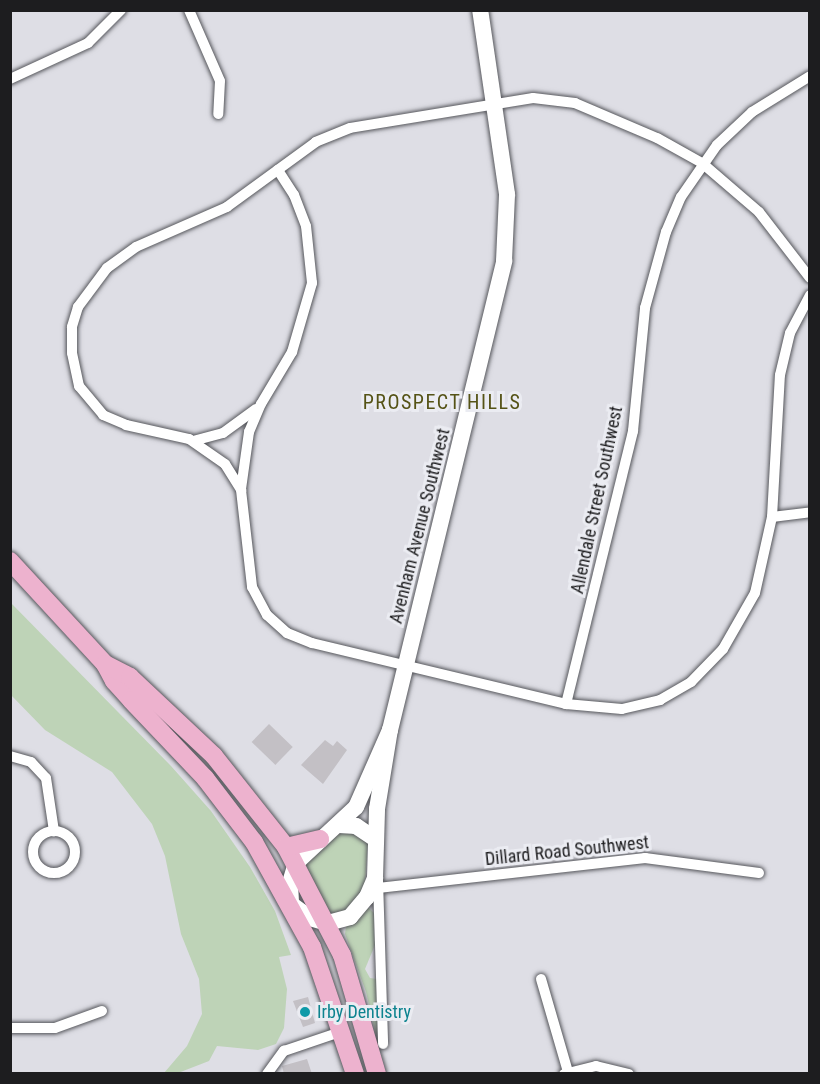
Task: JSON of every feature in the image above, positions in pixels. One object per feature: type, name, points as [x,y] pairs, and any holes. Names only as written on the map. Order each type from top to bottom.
[{"type":"main road","points":[[10,561],[105,663],[114,681],[231,810],[291,904],[312,947],[343,1031],[355,1074]]},
{"type":"main road","points":[[105,663],[130,677],[214,756],[286,847],[328,923],[356,992],[377,1074]]},
{"type":"main road","points":[[286,847],[320,839]]},
{"type":"street","points":[[10,79],[88,43],[121,10]]},
{"type":"street","points":[[189,10],[220,81],[218,114]]},
{"type":"street","name":"Avenham Avenue Southwest","points":[[383,1044],[375,838],[390,730],[504,261],[507,205],[480,10]]},
{"type":"street","name":"Allendale Street Southwest","points":[[566,704],[633,431],[640,340],[652,276],[673,214],[702,163],[752,112],[810,76]]},
{"type":"street","points":[[241,490],[225,464],[193,441],[120,423],[92,406],[74,371],[75,317],[94,282],[124,253],[227,207],[316,142],[350,128],[494,104],[545,98],[575,103],[657,138],[702,163],[759,212],[810,278]]},
{"type":"street","points":[[278,170],[294,195],[306,226],[312,283],[292,352],[261,404],[247,442],[241,490],[252,587],[267,615],[299,639],[566,704],[604,710],[631,708],[660,700],[691,682],[723,649],[746,614],[761,576],[772,517],[780,375],[790,333],[810,295]]},
{"type":"street","points":[[193,441],[237,425],[261,404]]},
{"type":"street","points":[[772,517],[810,512]]},
{"type":"street","name":"Avenham Avenue Southwest","points":[[296,863],[320,839],[339,825],[365,793],[390,730]]},
{"type":"street","points":[[10,756],[31,762],[46,778],[54,831]]},
{"type":"street","points":[[339,825],[356,826],[375,838]]},
{"type":"street","points":[[54,831],[70,838],[75,855],[65,870],[53,873],[40,868],[33,854],[38,839],[54,831]]},
{"type":"street","name":"Dillard Road Southwest","points":[[378,888],[645,858],[759,873]]},
{"type":"street","points":[[296,863],[290,883],[291,904],[310,918],[328,923]]},
{"type":"street","name":"Avenham Avenue Southwest","points":[[328,923],[340,922],[359,909],[372,888],[377,866]]},
{"type":"street","points":[[541,979],[566,1073],[596,1066],[629,1074]]},
{"type":"street","points":[[10,1028],[56,1028],[102,1011]]},
{"type":"street","points":[[267,1074],[284,1051],[343,1031]]},
{"type":"green space","points":[[11,603],[171,766],[211,811],[250,867],[275,911],[291,955],[279,957],[287,989],[284,1028],[276,1044],[258,1050],[217,1046],[209,1061],[178,1073],[164,1073],[187,1046],[202,1014],[199,979],[181,934],[165,856],[152,824],[112,772],[45,730],[11,695]]},
{"type":"green space","points":[[345,829],[368,843],[365,883],[361,900],[333,918],[303,863]]},
{"type":"green space","points":[[367,906],[374,913],[375,945],[365,969],[370,978],[377,979],[378,1044],[366,992],[345,934],[346,926]]},
{"type":"building","points":[[269,724],[293,747],[275,765],[252,742]]},
{"type":"building","points":[[325,740],[333,746],[337,741],[347,750],[323,784],[301,765]]},
{"type":"building","name":"Irby Dentistry","points":[[308,997],[315,1023],[303,1027],[293,1001]]},
{"type":"building","points":[[307,1059],[312,1074],[284,1074],[282,1066]]},
{"type":"place","name":"Irby Dentistry","points":[[305,1012]]},
{"type":"district","name":"PROSPECT HILLS","points":[[442,402]]}]
